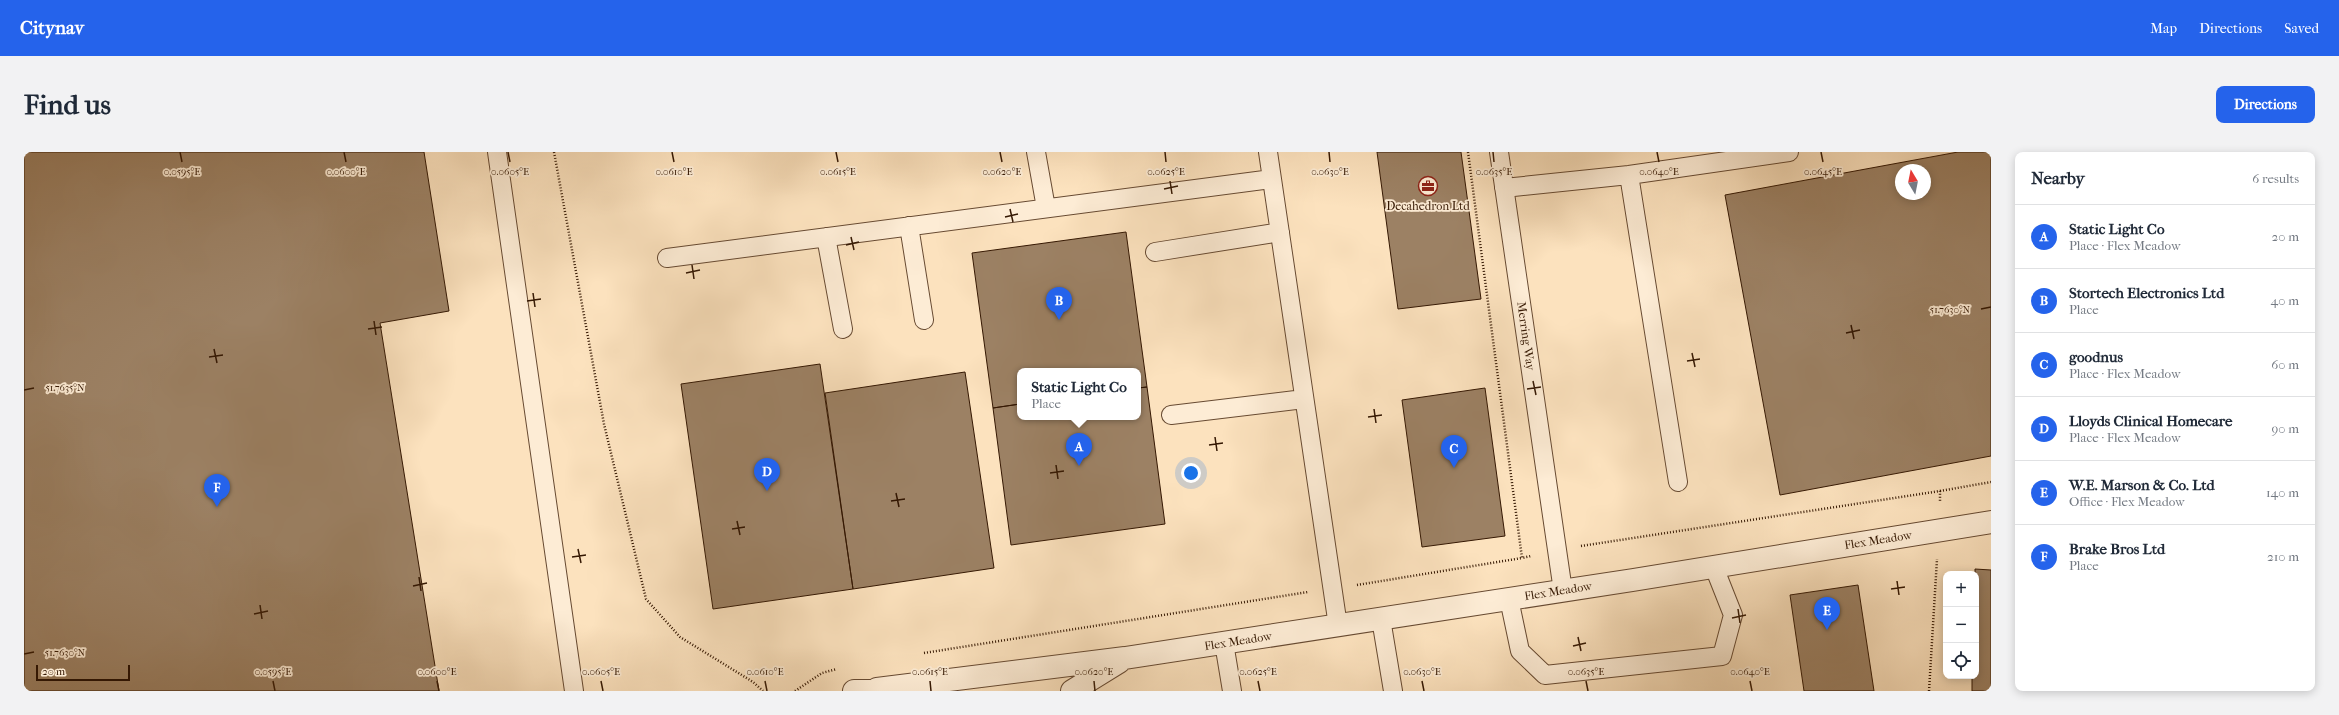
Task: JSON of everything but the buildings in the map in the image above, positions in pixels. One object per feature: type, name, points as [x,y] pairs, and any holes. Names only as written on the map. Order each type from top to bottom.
[{"type":"street","name":"Flex Meadow","points":[[854,691],[881,690],[1125,658],[1563,591],[1991,522]]},
{"type":"street","name":"Flex Meadow","points":[[1072,691],[1125,658]]},
{"type":"lane","points":[[497,152],[574,691]]},
{"type":"lane","points":[[1036,152],[1046,208]]},
{"type":"lane","points":[[1268,152],[1338,626]]},
{"type":"lane","name":"Merring Way","points":[[1499,152],[1563,591]]},
{"type":"lane","points":[[1504,188],[1629,175],[1789,152]]},
{"type":"lane","points":[[1629,175],[1678,482]]},
{"type":"lane","points":[[667,258],[1272,179]]},
{"type":"lane","points":[[909,226],[924,320]]},
{"type":"lane","points":[[1154,252],[1280,232]]},
{"type":"lane","points":[[826,237],[843,329]]},
{"type":"lane","points":[[1172,415],[1304,399]]},
{"type":"lane","points":[[1509,599],[1520,651],[1545,675],[1722,656],[1733,615],[1714,567]]},
{"type":"lane","points":[[1381,619],[1393,691]]},
{"type":"lane","points":[[1224,643],[1232,691]]},
{"type":"path","points":[[554,152],[604,424],[646,599],[680,637],[754,682],[763,691]]},
{"type":"path","points":[[1940,491],[1991,482]]},
{"type":"path","points":[[920,654],[1522,558]]},
{"type":"path","points":[[795,691],[822,673],[843,667]]},
{"type":"place","name":"Decahedron Ltd","points":[[1428,186]]},
{"type":"place","name":"Stortech Electronics Ltd","points":[[1059,320]]},
{"type":"place","name":"Static Light Co","points":[[1079,466]]},
{"type":"place","name":"goodnus","points":[[1454,468]]},
{"type":"place","name":"Lloyds Clinical Homecare","points":[[767,491]]},
{"type":"place","name":"Brake Bros Ltd","points":[[217,507]]},
{"type":"place","name":"W.E. Marson & Co. Ltd","points":[[1827,630]]}]
